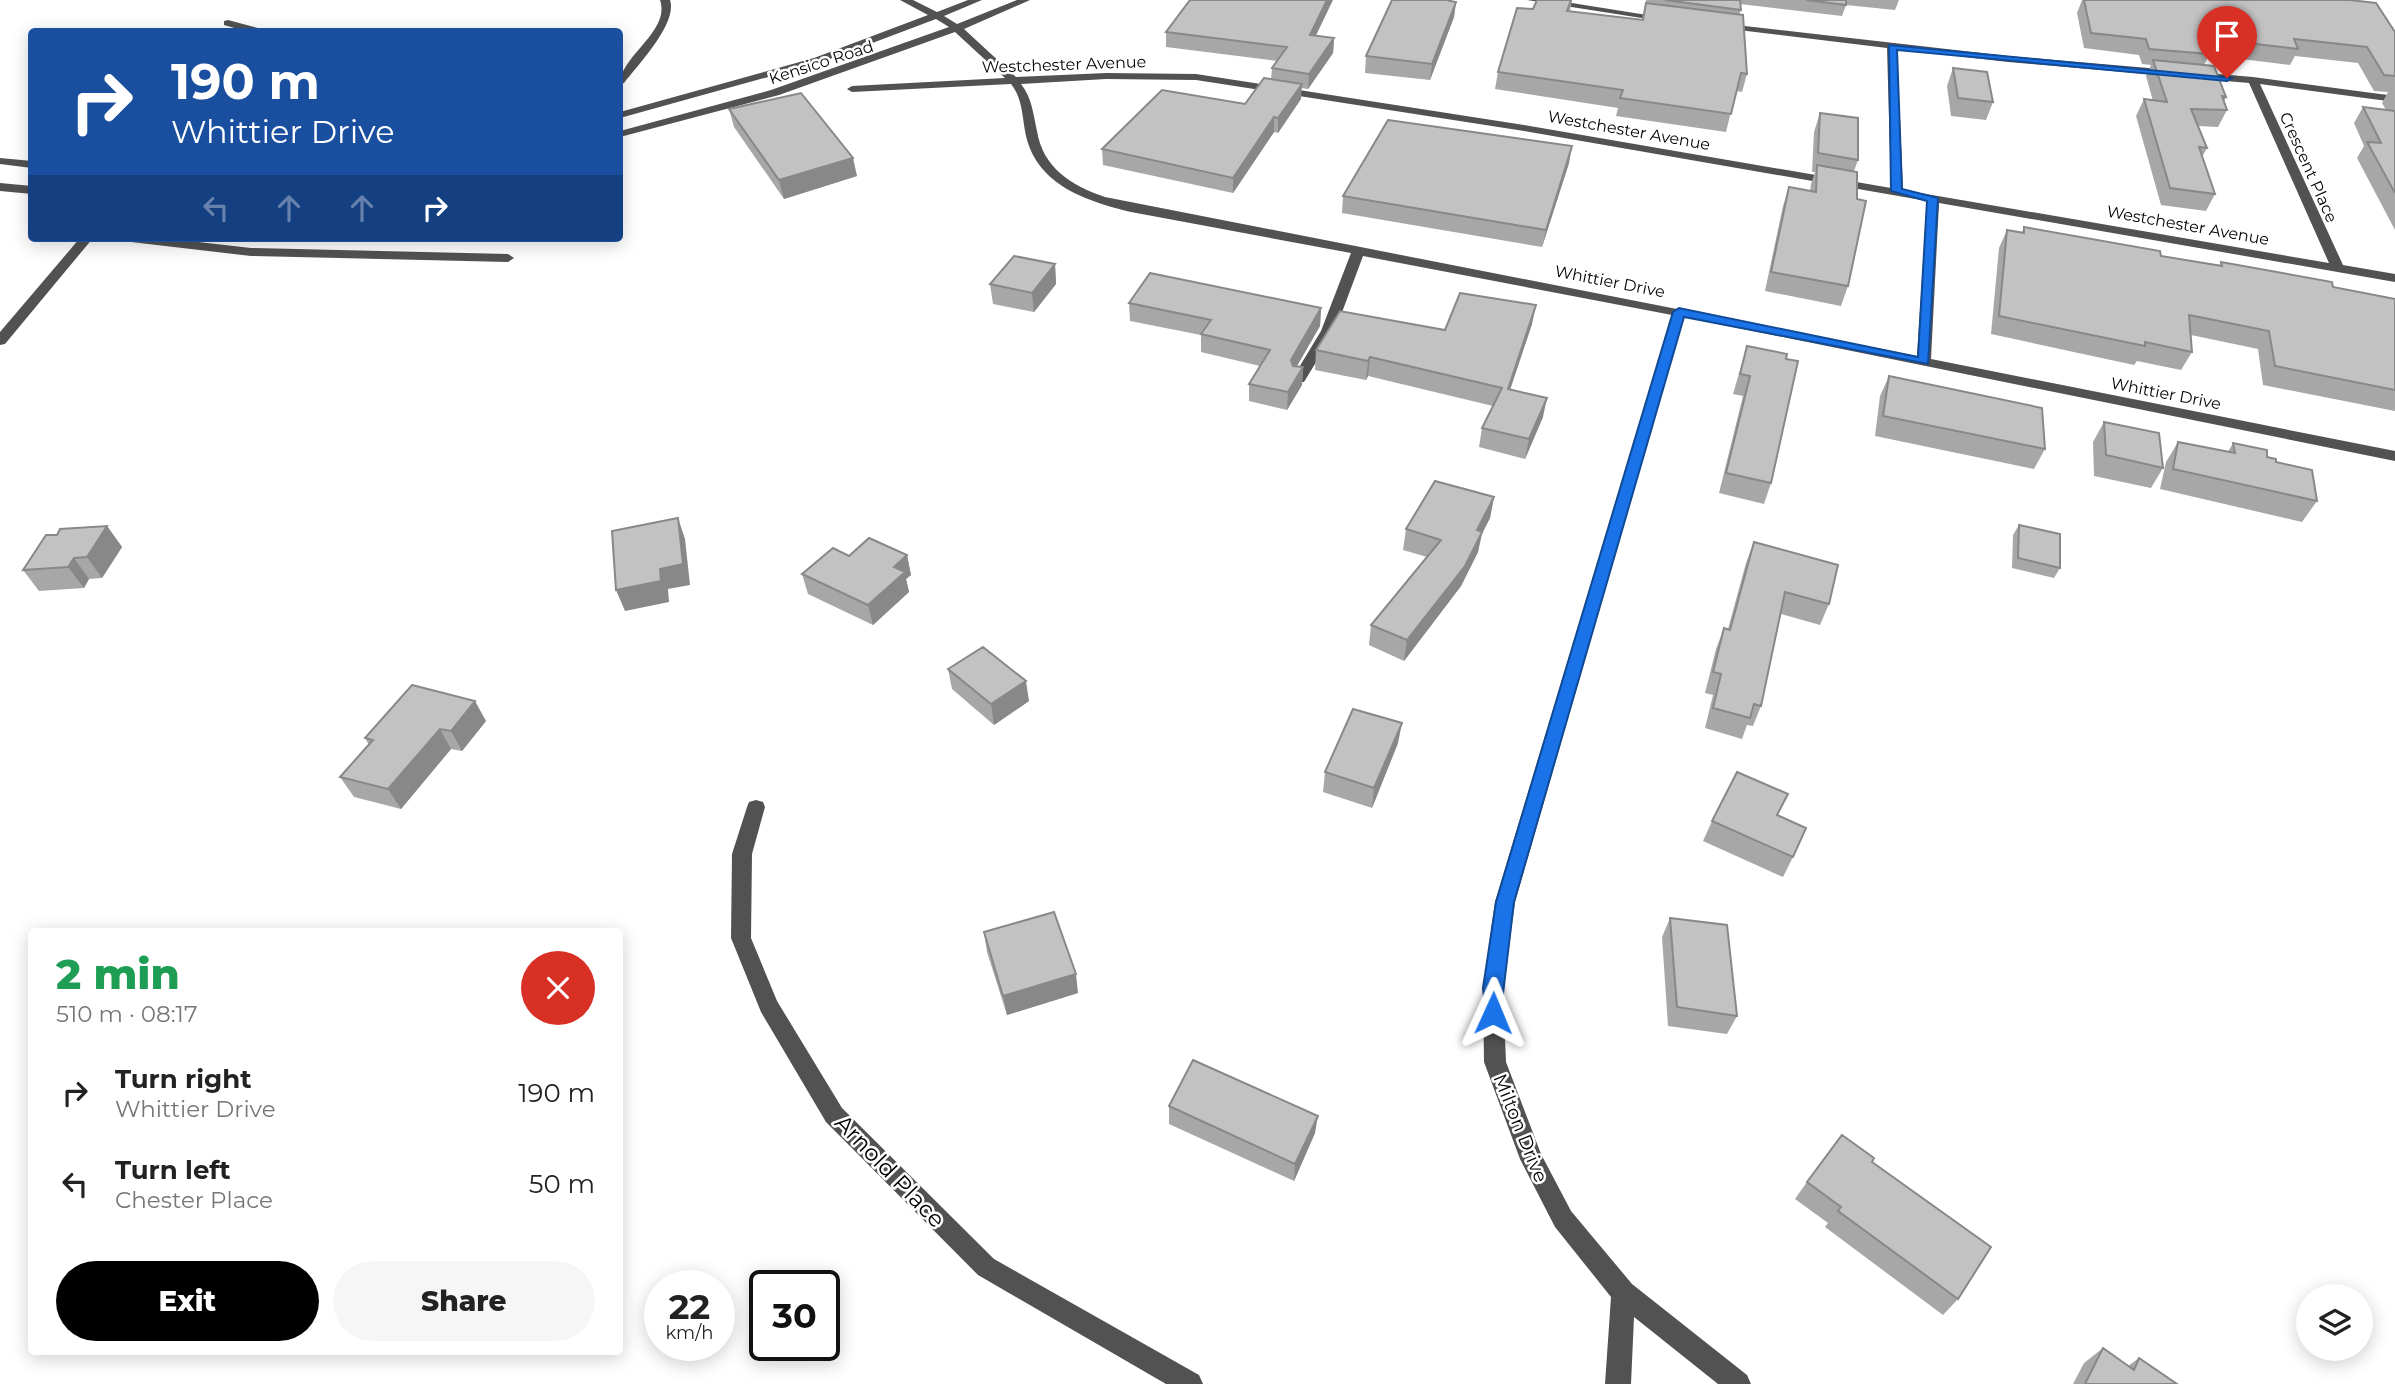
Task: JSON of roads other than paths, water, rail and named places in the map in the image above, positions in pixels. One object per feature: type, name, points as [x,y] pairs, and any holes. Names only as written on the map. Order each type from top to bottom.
[{"type":"street","points":[[623,77],[659,30],[667,5],[665,0]]},
{"type":"street","name":"Whittier Drive","points":[[905,0],[950,22],[981,46],[1013,81],[1024,96],[1033,142],[1042,163],[1055,178],[1083,196],[1131,208],[1679,312],[2395,456]]},
{"type":"street","name":"Kensico Road","points":[[623,133],[801,85],[950,22],[977,0]]},
{"type":"street","name":"Kensico Road","points":[[623,114],[795,68],[1025,0]]},
{"type":"street","points":[[1532,0],[1676,20]]},
{"type":"street","points":[[228,23],[246,28]]},
{"type":"street","points":[[1703,23],[1892,47],[2253,80],[2395,99]]},
{"type":"street","points":[[1892,47],[1897,191]]},
{"type":"street","name":"Westchester Avenue","points":[[852,89],[1106,76],[1196,77],[1897,191],[2395,278]]},
{"type":"street","name":"Crescent Place","points":[[2253,80],[2337,267]]},
{"type":"street","points":[[0,161],[28,165]]},
{"type":"street","points":[[0,187],[28,190]]},
{"type":"street","points":[[1924,362],[1933,198]]},
{"type":"street","points":[[0,341],[84,242]]},
{"type":"street","points":[[184,242],[251,252],[508,258]]},
{"type":"street","points":[[1299,379],[1328,331],[1358,251]]},
{"type":"street","name":"Milton Drive","points":[[1679,312],[1505,902],[1493,988],[1495,1062],[1531,1159],[1563,1219],[1623,1293],[1738,1384]]},
{"type":"street","name":"Arnold Place","points":[[756,807],[741,855],[741,938],[768,1005],[834,1115],[986,1268],[1190,1384]]},
{"type":"street","points":[[1618,1384],[1623,1293]]}]
